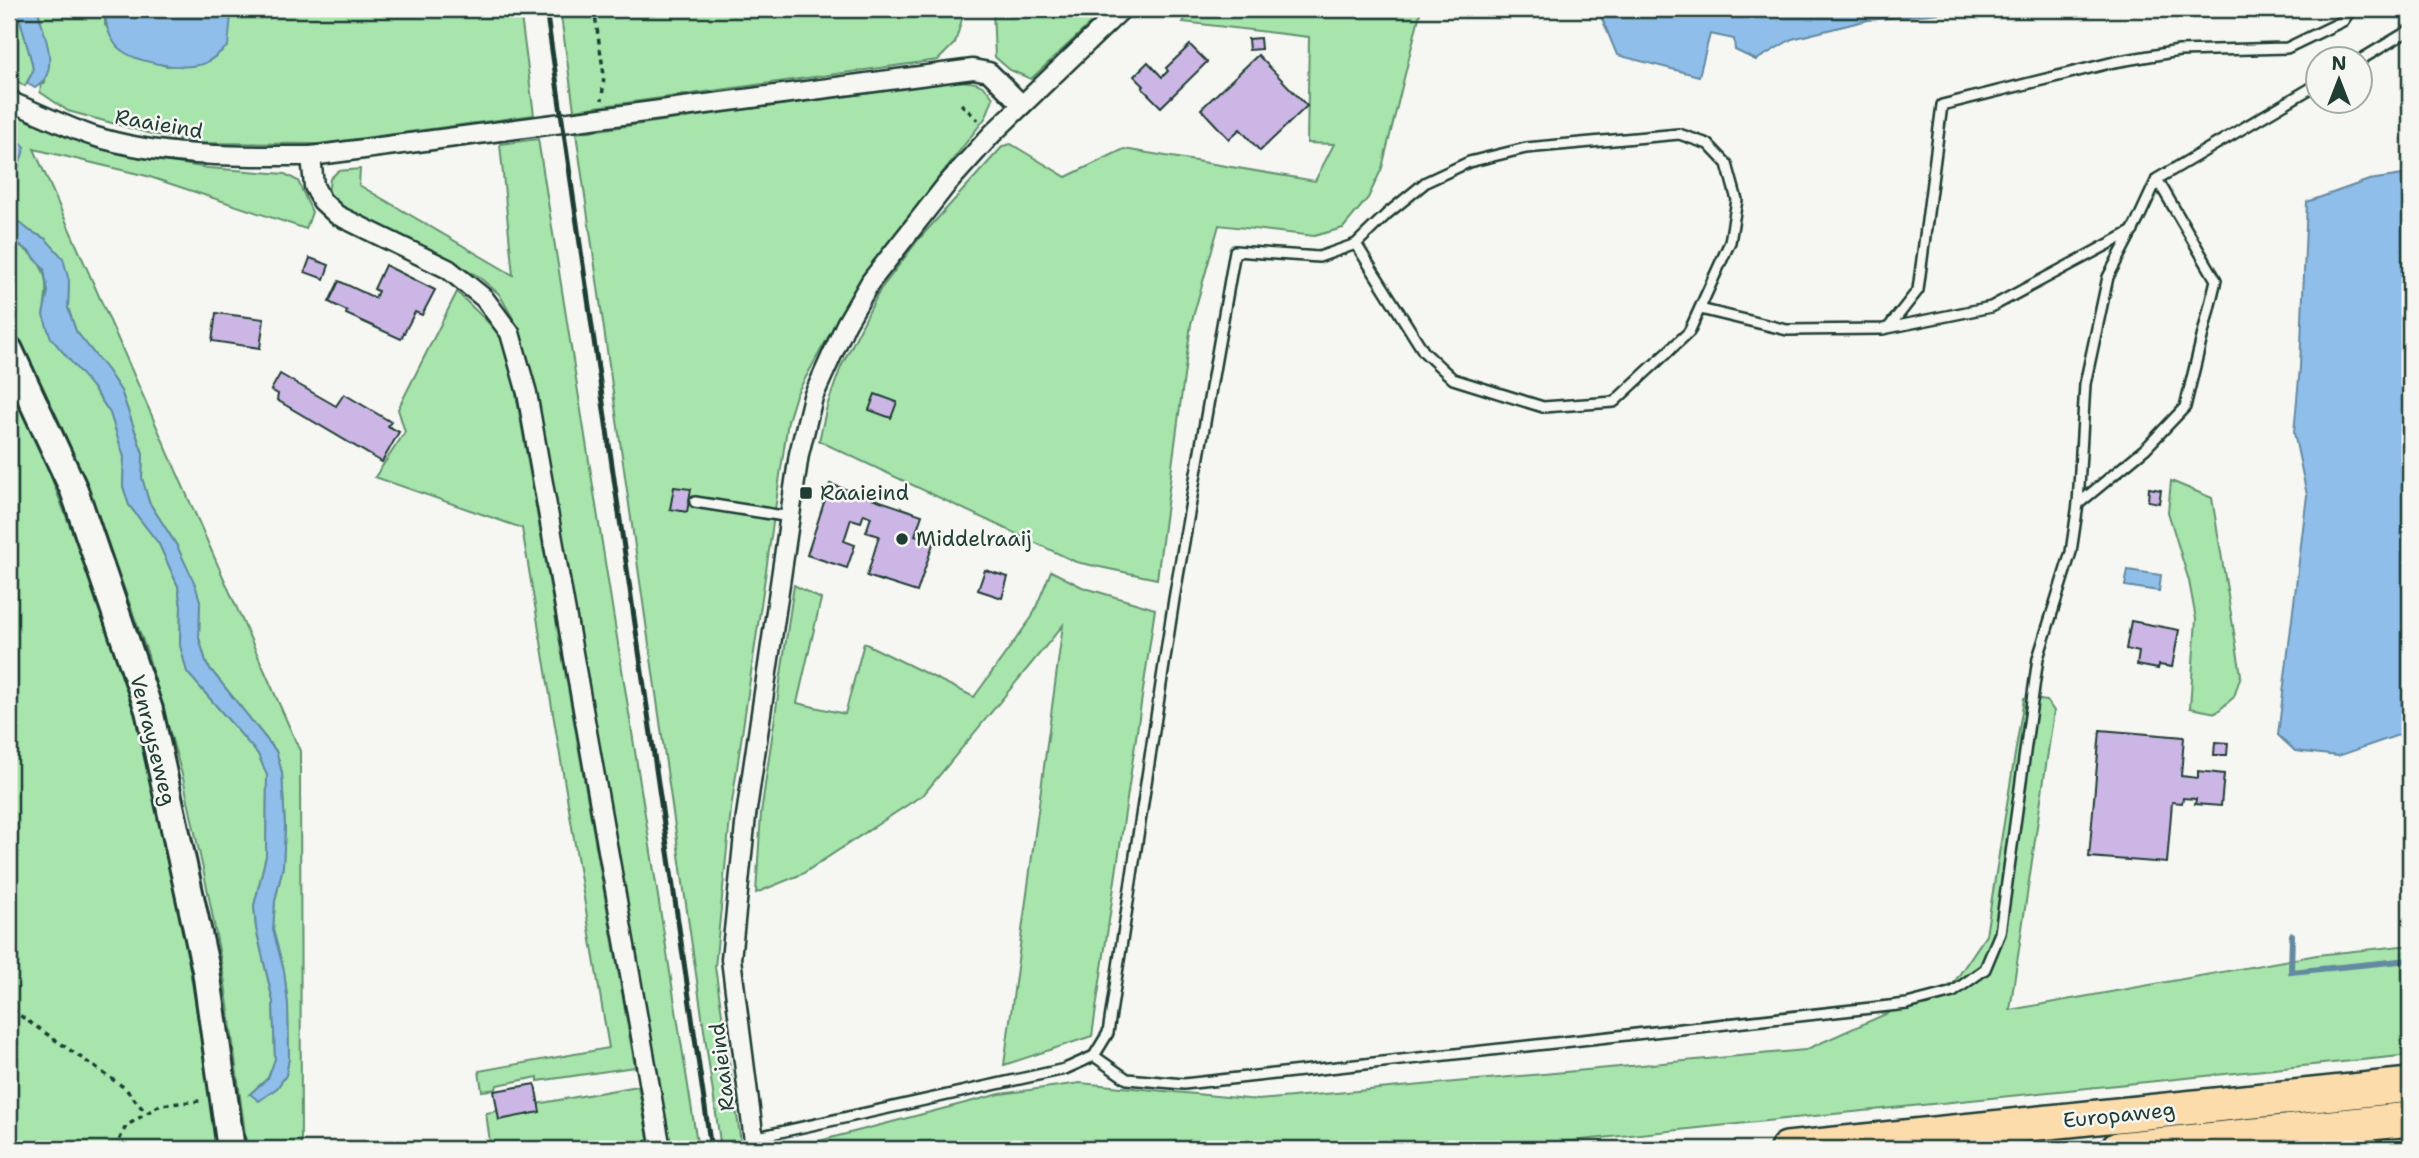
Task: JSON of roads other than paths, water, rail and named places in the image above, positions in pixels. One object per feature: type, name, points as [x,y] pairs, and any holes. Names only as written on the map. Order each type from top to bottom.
[{"type":"highway","name":"Europaweg","points":[[1787,1149],[2410,1086]]},
{"type":"highway","name":"Europaweg","points":[[2118,1149],[2410,1119]]},
{"type":"main road","name":"Venrayseweg","points":[[9,350],[74,490],[149,710],[206,970],[231,1149]]},
{"type":"street","points":[[1021,105],[1122,9]]},
{"type":"street","name":"Raaieind","points":[[9,98],[14,103],[93,136],[147,148],[209,156],[311,156],[973,69],[989,72],[1021,105],[947,184],[872,281],[846,324],[813,397],[799,454],[746,816],[732,959],[754,1144]]},
{"type":"street","points":[[311,156],[314,186],[322,201],[337,215],[448,269],[484,298],[510,333],[527,393],[661,1149]]},
{"type":"lane","points":[[1889,327],[1918,290],[1942,105],[2114,62],[2166,53],[2287,48],[2343,21],[2351,9]]},
{"type":"lane","points":[[2374,52],[2410,30]]},
{"type":"lane","points":[[1094,1056],[1127,1079],[1184,1084],[1907,1004],[1953,992],[1985,969],[2000,933],[2038,658],[2071,552],[2078,504],[2085,384],[2108,277],[2157,178],[2304,92]]},
{"type":"lane","points":[[754,1144],[1065,1069],[1094,1056],[1108,1033],[1174,599],[1235,251],[1319,257],[1356,244],[1426,182],[1469,162],[1527,148],[1679,134],[1708,144],[1727,164],[1737,200],[1730,242],[1689,332],[1614,402],[1543,407],[1453,379],[1424,352],[1356,244]]},
{"type":"lane","points":[[2078,504],[2146,448],[2185,407],[2210,305],[2216,280],[2157,178]]},
{"type":"lane","points":[[1700,309],[1787,330],[1889,327],[1991,307],[2133,231]]},
{"type":"lane","points":[[695,502],[790,517]]},
{"type":"water","points":[[17,9],[37,9],[47,41],[48,72],[35,88],[27,83],[33,71],[32,63]]},
{"type":"water","points":[[105,9],[227,9],[231,15],[228,46],[209,61],[193,66],[143,60],[131,56],[115,44],[107,27]]},
{"type":"water","points":[[1598,9],[1982,9],[1868,20],[1792,39],[1756,60],[1735,50],[1734,39],[1710,34],[1699,76],[1617,55]]},
{"type":"water","points":[[19,141],[25,147],[11,187],[11,205],[16,220],[46,239],[63,258],[69,281],[68,308],[76,331],[121,391],[143,454],[142,478],[149,502],[177,546],[195,584],[200,601],[199,638],[207,665],[276,751],[282,773],[285,827],[283,866],[275,901],[273,930],[284,971],[289,1058],[286,1075],[277,1088],[259,1101],[250,1094],[268,1078],[275,1059],[273,1001],[256,928],[254,906],[266,856],[267,775],[258,754],[187,672],[180,645],[181,606],[178,586],[159,544],[129,505],[123,486],[124,457],[110,413],[94,389],[51,338],[43,315],[48,292],[44,269],[30,252],[9,238],[9,143]]},
{"type":"water","points":[[2410,174],[2410,731],[2338,756],[2295,751],[2278,735],[2307,495],[2294,433],[2300,367],[2307,202],[2369,180]]},
{"type":"water","points":[[2128,570],[2161,575],[2159,591],[2125,586]]},
{"type":"water","points":[[9,881],[15,931],[9,960]]},
{"type":"waterway","points":[[2292,935],[2291,972],[2410,960]]},
{"type":"railway","points":[[546,9],[711,1149]]},
{"type":"place","name":"Raaieind","points":[[806,493]]},
{"type":"place","name":"Middelraaij","points":[[902,539]]}]
